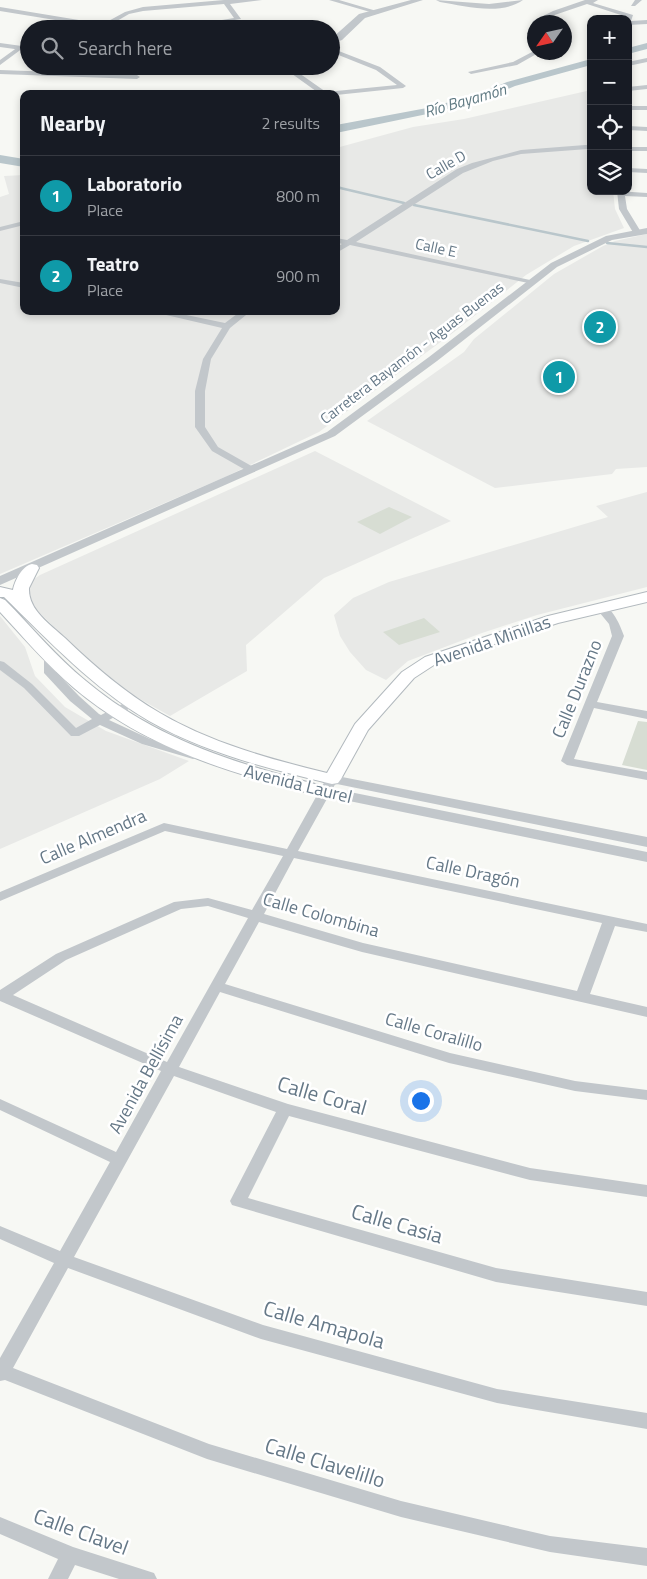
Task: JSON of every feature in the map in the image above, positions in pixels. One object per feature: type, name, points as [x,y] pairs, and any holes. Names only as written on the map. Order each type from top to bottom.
[{"type":"main road","points":[[27,610],[21,597],[21,585],[32,568]]},
{"type":"main road","name":"Avenida Laurel","points":[[0,592],[9,594],[104,682],[162,722],[215,745],[281,767],[329,786]]},
{"type":"main road","name":"Avenida Minillas","points":[[329,786],[361,728],[408,675],[431,660],[553,619],[647,597]]},
{"type":"main road","name":"Avenida Laurel","points":[[3,609],[50,654],[107,717],[140,728],[201,757],[256,776],[329,786]]},
{"type":"street","points":[[114,20],[127,13],[143,9],[259,0]]},
{"type":"street","points":[[332,0],[377,12]]},
{"type":"street","points":[[340,37],[362,16],[419,0]]},
{"type":"street","points":[[440,0],[482,6],[506,5],[519,0]]},
{"type":"street","points":[[580,0],[592,2],[628,15]]},
{"type":"street","points":[[633,5],[640,0]]},
{"type":"street","points":[[227,2],[238,19],[233,20]]},
{"type":"street","points":[[550,15],[592,2]]},
{"type":"street","points":[[0,9],[62,20]]},
{"type":"street","points":[[632,22],[647,22]]},
{"type":"street","points":[[0,45],[20,48]]},
{"type":"street","points":[[0,63],[20,52]]},
{"type":"street","points":[[340,54],[388,73],[403,86],[340,92]]},
{"type":"street","points":[[471,72],[515,64],[527,57]]},
{"type":"street","points":[[632,63],[647,60]]},
{"type":"street","points":[[0,72],[20,73]]},
{"type":"street","points":[[68,75],[137,78]]},
{"type":"street","points":[[297,75],[319,90]]},
{"type":"street","points":[[632,89],[647,87]]},
{"type":"street","points":[[632,108],[647,108]]},
{"type":"street","points":[[632,128],[647,129]]},
{"type":"street","name":"Calle D","points":[[340,248],[460,171],[478,162],[527,150],[585,147]]},
{"type":"street","points":[[632,149],[647,149]]},
{"type":"street","points":[[632,170],[647,171]]},
{"type":"street","points":[[632,193],[647,194]]},
{"type":"street","points":[[622,195],[623,209],[642,231]]},
{"type":"street","points":[[0,229],[20,224]]},
{"type":"street","name":"Carretera Bayamón - Aguas Buenas","points":[[0,581],[252,470],[339,429],[554,265],[589,246],[609,238],[642,231]]},
{"type":"street","name":"Calle E","points":[[340,241],[530,282]]},
{"type":"street","points":[[0,281],[20,285]]},
{"type":"street","points":[[173,315],[228,326]]},
{"type":"street","points":[[242,315],[228,326],[207,359],[200,391],[200,427],[215,450],[252,470]]},
{"type":"street","name":"Calle Durazno","points":[[600,607],[614,623],[618,636],[567,761],[647,776]]},
{"type":"street","points":[[0,664],[28,686],[75,733],[132,703]]},
{"type":"street","points":[[591,704],[647,715]]},
{"type":"street","name":"Avenida Laurel","points":[[329,786],[647,842]]},
{"type":"street","name":"Avenida Laurel","points":[[329,786],[647,857]]},
{"type":"street","name":"Avenida Bellísima","points":[[1,1373],[329,786]]},
{"type":"street","name":"Calle Almendra","points":[[0,897],[164,828],[291,853]]},
{"type":"street","name":"Calle Dragón","points":[[291,853],[647,928]]},
{"type":"street","name":"Calle Colombina","points":[[1,995],[61,957],[178,905],[208,902],[362,947],[647,1012]]},
{"type":"street","points":[[582,997],[610,920]]},
{"type":"street","name":"Calle Coralillo","points":[[216,986],[449,1058],[576,1086],[647,1095]]},
{"type":"street","name":"Calle Coral","points":[[1,995],[170,1069],[285,1109],[530,1174],[647,1191]]},
{"type":"street","points":[[0,1104],[120,1160]]},
{"type":"street","name":"Calle Casia","points":[[285,1109],[238,1202],[496,1275],[647,1300]]},
{"type":"street","name":"Calle Amapola","points":[[0,1232],[64,1260],[261,1332],[497,1396],[647,1421]]},
{"type":"street","name":"Calle Clavelillo","points":[[1,1373],[207,1451],[401,1509],[550,1544],[647,1557]]},
{"type":"street","name":"Calle Clavel","points":[[0,1525],[70,1555],[147,1579]]},
{"type":"street","points":[[58,1579],[70,1555]]},
{"type":"shaded area","points":[[587,91],[587,195],[613,195],[615,209],[624,228],[574,246],[526,275],[454,332],[319,432],[225,477],[0,574],[0,197],[9,194],[4,176],[20,175],[20,315],[340,315],[340,147],[413,127],[464,119]]},
{"type":"shaded area","points":[[647,234],[647,467],[616,469],[612,474],[495,488],[367,421],[464,352],[474,339],[554,274],[603,246],[615,241]]},
{"type":"shaded area","points":[[315,451],[451,521],[324,578],[246,645],[247,671],[170,716],[115,685],[25,599],[24,586],[40,575]]},
{"type":"shaded area","points":[[647,492],[647,587],[537,615],[479,634],[408,661],[386,680],[366,670],[350,652],[340,636],[334,615],[353,598],[389,582],[608,517],[596,506]]},
{"type":"shaded area","points":[[389,507],[412,517],[380,534],[357,522]]},
{"type":"shaded area","points":[[0,616],[25,647],[35,676],[65,707],[106,731],[189,761],[160,779],[0,849]]},
{"type":"shaded area","points":[[424,618],[440,632],[399,645],[383,632]]},
{"type":"shaded area","points":[[638,721],[647,722],[647,770],[622,765]]},
{"type":"waterway","name":"Río Bayamón","points":[[632,50],[647,46]]},
{"type":"waterway","name":"Río Bayamón","points":[[340,128],[428,111],[480,97],[511,84],[587,63]]},
{"type":"waterway","name":"Río Bayamón","points":[[0,159],[20,162]]},
{"type":"waterway","points":[[340,188],[404,203]]},
{"type":"waterway","points":[[414,205],[588,241]]},
{"type":"waterway","points":[[607,243],[647,247]]},
{"type":"place","name":"Teatro","points":[[600,327]]},
{"type":"place","name":"Laboratorio","points":[[559,377]]}]
